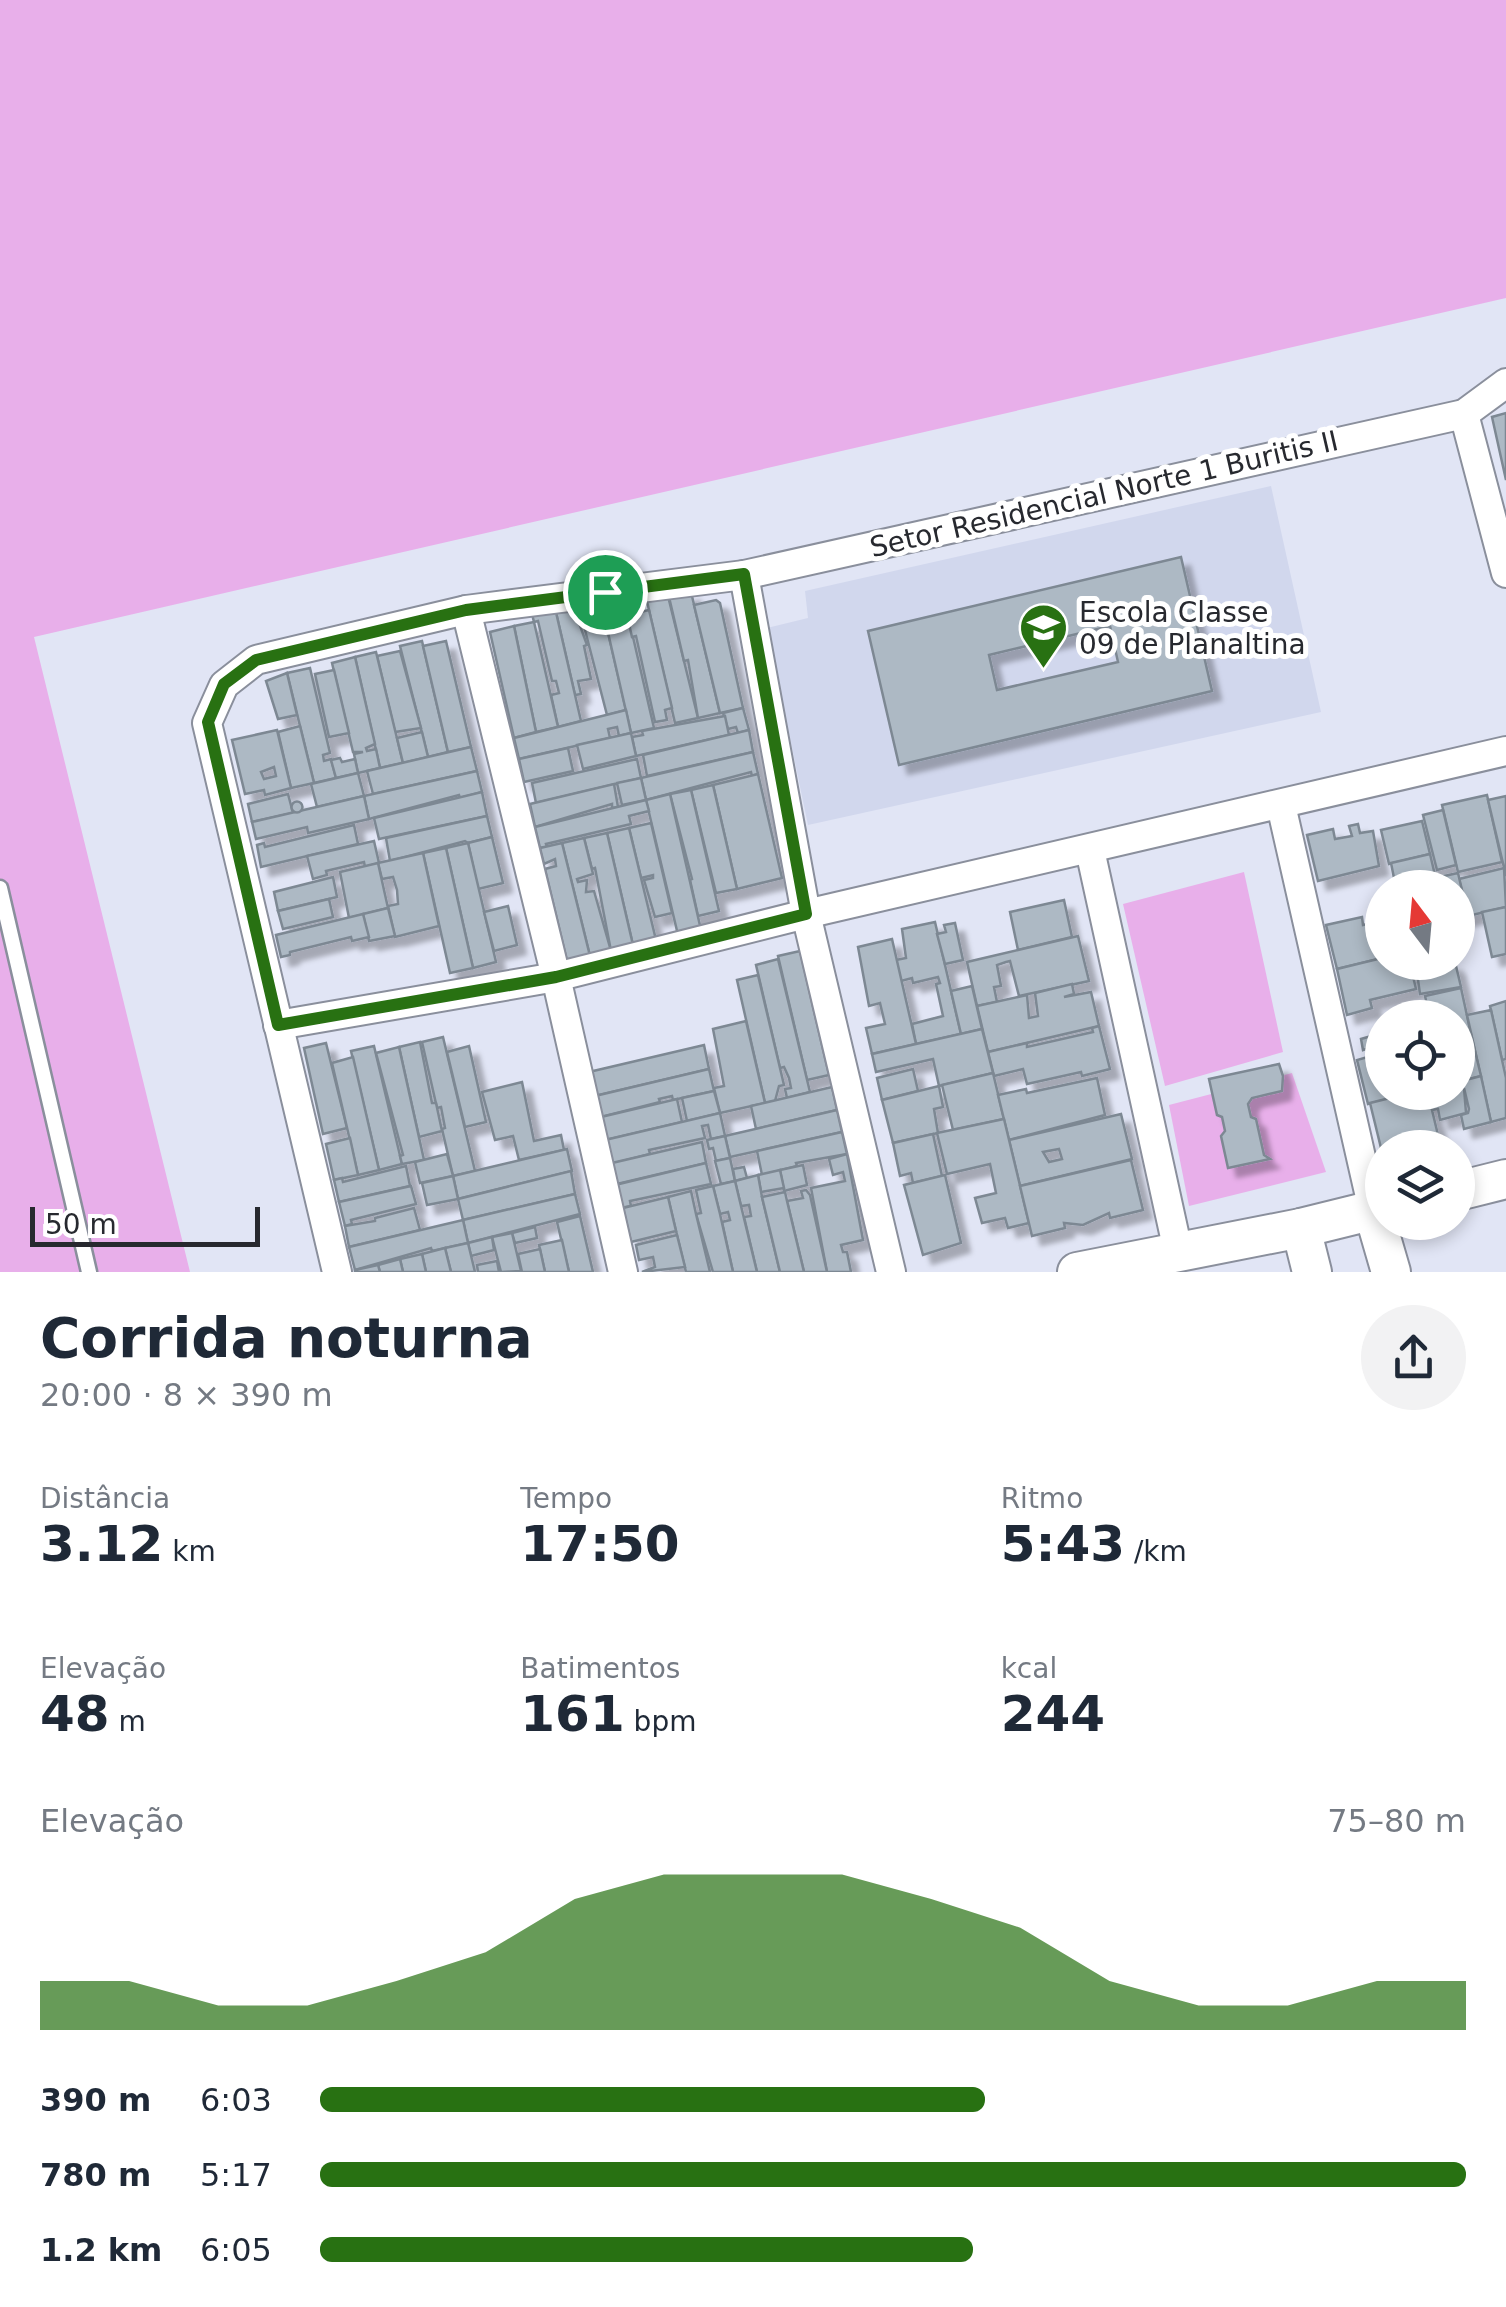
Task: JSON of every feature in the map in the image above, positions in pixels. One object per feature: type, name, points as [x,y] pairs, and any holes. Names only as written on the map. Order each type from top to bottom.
[{"type":"street","name":"Setor Residencial Norte 1 Buritis II","points":[[337,1272],[208,722],[224,684],[256,660],[466,610],[744,574],[1464,414],[1506,383]]},
{"type":"street","points":[[1464,414],[1506,573]]},
{"type":"street","points":[[744,574],[806,914],[892,1272]]},
{"type":"street","points":[[466,610],[623,1272]]},
{"type":"street","points":[[278,1025],[556,977],[806,914],[1506,751]]},
{"type":"street","points":[[1281,805],[1365,1155]]},
{"type":"street","points":[[1090,850],[1178,1251]]},
{"type":"street","points":[[1475,1187],[1506,1180]]},
{"type":"street","points":[[1077,1272],[1365,1212]]},
{"type":"street","points":[[1302,1228],[1312,1272]]},
{"type":"street","points":[[1384,1240],[1391,1272]]},
{"type":"lane","points":[[0,888],[89,1272]]},
{"type":"shaded area","points":[[0,0],[1506,0],[1506,298],[34,637],[190,1272],[0,1272]]},
{"type":"shaded area","name":"Escola Classe 09 de Planaltina","points":[[1271,486],[1321,712],[808,825],[767,628],[808,618],[805,591]]},
{"type":"shaded area","points":[[1244,872],[1283,1052],[1165,1086],[1123,904]]},
{"type":"shaded area","points":[[1292,1073],[1326,1172],[1189,1206],[1169,1105]]},
{"type":"building","points":[[1506,413],[1506,480],[1492,417]]},
{"type":"building","points":[[1181,557],[1212,691],[899,765],[868,631]],"holes":[[[1110,626],[1118,662],[997,690],[989,655]]]},
{"type":"building","points":[[667,592],[698,718],[675,723],[646,597]]},
{"type":"building","points":[[691,592],[720,713],[698,718],[688,660],[684,661],[669,597]]},
{"type":"building","points":[[600,598],[626,710],[607,715],[578,603]]},
{"type":"building","points":[[624,598],[654,728],[631,733],[601,602]]},
{"type":"building","points":[[716,600],[720,603],[743,708],[720,713],[694,605]]},
{"type":"building","points":[[578,603],[579,611],[575,612],[587,645],[584,646],[591,679],[578,681],[581,694],[575,695],[555,608]]},
{"type":"building","points":[[555,608],[581,721],[558,727],[551,695],[559,693],[556,681],[552,681],[538,621],[534,622],[532,614]]},
{"type":"building","points":[[649,610],[672,708],[665,710],[667,720],[655,722],[636,636],[632,637],[627,615]]},
{"type":"building","points":[[534,622],[558,727],[536,732],[514,626]]},
{"type":"building","points":[[514,626],[536,732],[514,738],[490,632]]},
{"type":"building","points":[[422,641],[448,752],[428,757],[400,646]]},
{"type":"building","points":[[446,641],[471,747],[448,752],[423,646]]},
{"type":"building","points":[[400,651],[421,728],[395,732],[377,656]]},
{"type":"building","points":[[376,652],[403,763],[380,768],[355,657]]},
{"type":"building","points":[[355,657],[375,744],[366,748],[376,749],[380,768],[358,773],[354,754],[363,752],[353,752],[332,663]]},
{"type":"building","points":[[310,668],[330,753],[323,755],[324,761],[331,759],[336,778],[314,783],[287,673]]},
{"type":"building","points":[[334,670],[349,733],[329,737],[315,674]]},
{"type":"building","points":[[287,673],[297,715],[278,719],[266,681]]},
{"type":"building","points":[[743,708],[749,730],[738,733],[736,727],[728,729],[723,713]]},
{"type":"building","points":[[626,710],[631,733],[619,736],[617,727],[608,729],[610,738],[519,759],[514,738]]},
{"type":"building","points":[[725,716],[729,735],[636,756],[632,737],[643,735],[642,731]]},
{"type":"building","points":[[300,726],[314,783],[291,788],[278,732]]},
{"type":"building","points":[[277,730],[291,788],[265,795],[264,790],[245,794],[232,740]],"holes":[[[274,767],[276,776],[264,779],[261,772]]]},
{"type":"building","points":[[749,730],[753,752],[647,776],[643,755]]},
{"type":"building","points":[[422,732],[428,757],[403,763],[397,738]]},
{"type":"building","points":[[631,733],[636,756],[583,769],[577,745]]},
{"type":"building","points":[[471,747],[477,771],[373,794],[367,771]]},
{"type":"building","points":[[568,748],[573,771],[524,782],[519,759]]},
{"type":"building","points":[[753,752],[758,774],[752,776],[751,772],[646,800],[641,778]]},
{"type":"building","points":[[340,758],[342,762],[355,759],[358,773],[336,778],[331,760]]},
{"type":"building","points":[[637,759],[641,778],[536,803],[532,783]]},
{"type":"building","points":[[477,771],[482,792],[369,819],[364,796]]},
{"type":"building","points":[[358,773],[364,796],[317,807],[311,784]]},
{"type":"building","points":[[758,774],[782,878],[737,889],[713,785]]},
{"type":"building","points":[[641,778],[646,800],[622,805],[617,783]]},
{"type":"building","points":[[614,784],[618,807],[612,808],[612,804],[535,827],[530,804]]},
{"type":"building","points":[[713,785],[737,889],[716,893],[691,790]]},
{"type":"building","points":[[691,790],[719,911],[698,916],[670,794]]},
{"type":"building","points":[[482,792],[487,816],[379,839],[374,818]]},
{"type":"building","points":[[288,794],[293,813],[252,822],[248,804]]},
{"type":"building","points":[[670,794],[701,930],[678,935],[646,800]]},
{"type":"building","points":[[1487,795],[1502,862],[1458,870],[1442,805]]},
{"type":"building","points":[[364,796],[369,819],[308,833],[307,827],[256,839],[252,822]]},
{"type":"building","points":[[1506,796],[1506,876],[1488,800]]},
{"type":"building","points":[[646,800],[649,811],[629,816],[631,824],[540,848],[535,827]]},
{"type":"building","points":[[297,801],[303,807],[297,813],[291,807]]},
{"type":"building","points":[[1443,810],[1456,865],[1437,870],[1423,815]]},
{"type":"building","points":[[487,816],[492,837],[390,861],[386,838]]},
{"type":"building","points":[[1422,821],[1430,854],[1389,864],[1381,830]]},
{"type":"building","points":[[651,823],[672,913],[655,917],[644,880],[653,875],[641,878],[629,828]]},
{"type":"building","points":[[1358,824],[1360,833],[1373,831],[1379,866],[1318,881],[1307,835],[1333,829],[1335,839],[1352,836],[1349,826]]},
{"type":"building","points":[[354,825],[358,844],[261,867],[257,845],[264,843],[265,847]]},
{"type":"building","points":[[629,828],[656,940],[633,945],[607,833]]},
{"type":"building","points":[[607,833],[633,945],[611,951],[595,868],[592,869],[584,838]]},
{"type":"building","points":[[492,837],[503,883],[478,889],[468,843]]},
{"type":"building","points":[[584,838],[593,874],[577,879],[587,880],[586,892],[594,891],[611,951],[590,956],[562,843]]},
{"type":"building","points":[[374,841],[379,863],[365,867],[364,862],[326,871],[327,875],[313,879],[307,856]]},
{"type":"building","points":[[468,843],[496,962],[473,968],[446,848]]},
{"type":"building","points":[[562,843],[590,956],[567,961],[545,869],[556,866],[555,859],[544,864],[540,848]]},
{"type":"building","points":[[446,848],[473,968],[450,973],[423,853]]},
{"type":"building","points":[[423,853],[439,926],[395,937],[388,906],[398,904],[397,890],[393,877],[382,879],[378,863]]},
{"type":"building","points":[[1430,854],[1434,870],[1392,870],[1391,863]]},
{"type":"building","points":[[378,863],[388,908],[349,918],[340,872]]},
{"type":"building","points":[[1504,868],[1506,907],[1475,914],[1475,875]]},
{"type":"building","points":[[333,877],[337,897],[278,911],[274,892]]},
{"type":"building","points":[[329,899],[333,917],[283,929],[278,911]]},
{"type":"building","points":[[1064,900],[1072,937],[1018,950],[1010,912]]},
{"type":"building","points":[[508,906],[517,945],[494,951],[484,912]]},
{"type":"building","points":[[1506,907],[1506,954],[1492,957],[1482,912]]},
{"type":"building","points":[[388,908],[395,936],[369,941],[363,914]]},
{"type":"building","points":[[363,914],[369,937],[352,941],[351,937],[281,957],[276,935]]},
{"type":"building","points":[[1362,917],[1365,962],[1337,969],[1326,925]]},
{"type":"building","points":[[935,922],[961,1034],[916,1044],[912,1024],[943,1016],[936,984],[940,983],[938,977],[913,983],[912,978],[901,981],[896,960],[906,958],[902,929]]},
{"type":"building","points":[[955,923],[963,960],[945,964],[937,934],[946,932],[944,925]]},
{"type":"building","points":[[1078,936],[1089,981],[1019,996],[1010,961],[997,965],[1001,986],[994,987],[997,1002],[977,1006],[967,962]]},
{"type":"building","points":[[892,939],[916,1044],[872,1054],[866,1028],[885,1024],[880,1003],[869,1006],[858,947]]},
{"type":"building","points":[[800,951],[829,1075],[807,1080],[778,956]]},
{"type":"building","points":[[778,959],[810,1092],[787,1098],[789,1078],[784,1067],[780,1068],[756,965]]},
{"type":"building","points":[[1365,962],[1365,980],[1414,980],[1416,989],[1365,1000],[1365,1010],[1347,1015],[1337,969]]},
{"type":"building","points":[[758,975],[784,1085],[779,1086],[775,1101],[765,1103],[737,980]]},
{"type":"building","points":[[1418,980],[1459,980],[1461,987],[1420,994]]},
{"type":"building","points":[[1072,984],[1074,994],[1064,997],[1091,992],[1099,1026],[988,1052],[977,1006],[1027,995],[1029,1018],[1038,1016],[1035,993]]},
{"type":"building","points":[[972,986],[982,1029],[961,1034],[951,991]]},
{"type":"building","points":[[1461,988],[1464,1000],[1426,1000],[1425,996]]},
{"type":"building","points":[[1506,1001],[1506,1059],[1502,1060],[1490,1006]]},
{"type":"building","points":[[1491,1010],[1506,1078],[1506,1118],[1491,1122],[1475,1051],[1475,1013]]},
{"type":"building","points":[[746,1021],[765,1103],[720,1113],[714,1088],[724,1086],[713,1029]]},
{"type":"building","points":[[1099,1026],[1110,1069],[1027,1084],[1023,1069],[994,1076],[988,1052],[1093,1032],[1092,1028]]},
{"type":"building","points":[[982,1029],[993,1073],[939,1086],[933,1059],[876,1072],[872,1054]]},
{"type":"building","points":[[443,1037],[475,1171],[453,1176],[441,1107],[437,1108],[422,1042]]},
{"type":"building","points":[[420,1042],[442,1131],[419,1137],[399,1047]]},
{"type":"building","points":[[326,1043],[347,1128],[323,1134],[304,1048]]},
{"type":"building","points":[[704,1045],[709,1069],[595,1096],[589,1072]]},
{"type":"building","points":[[374,1046],[402,1164],[379,1170],[351,1051]]},
{"type":"building","points":[[469,1046],[486,1122],[465,1127],[447,1052]]},
{"type":"building","points":[[399,1047],[424,1160],[402,1164],[403,1155],[376,1053]]},
{"type":"building","points":[[1475,1051],[1481,1076],[1475,1078]]},
{"type":"building","points":[[353,1057],[379,1170],[358,1175],[332,1063]]},
{"type":"building","points":[[1365,1058],[1365,1092],[1357,1060]]},
{"type":"building","points":[[1279,1064],[1282,1091],[1252,1098],[1248,1104],[1251,1117],[1256,1119],[1264,1155],[1270,1159],[1228,1168],[1221,1136],[1225,1131],[1209,1079]]},
{"type":"building","points":[[709,1069],[714,1091],[673,1100],[672,1096],[601,1117],[595,1096]]},
{"type":"building","points":[[913,1069],[918,1091],[882,1100],[877,1078]]},
{"type":"building","points":[[993,1073],[1004,1119],[953,1130],[942,1085]]},
{"type":"building","points":[[1481,1076],[1491,1122],[1464,1129],[1461,1115],[1475,1110],[1475,1078]]},
{"type":"building","points":[[1097,1078],[1105,1115],[1009,1140],[998,1095]]},
{"type":"building","points":[[522,1082],[534,1141],[561,1135],[564,1150],[519,1160],[513,1136],[495,1140],[482,1092]]},
{"type":"building","points":[[939,1086],[943,1107],[934,1109],[938,1133],[893,1143],[882,1100]]},
{"type":"building","points":[[832,1087],[837,1110],[756,1129],[751,1106]]},
{"type":"building","points":[[714,1091],[720,1113],[687,1121],[682,1098]]},
{"type":"building","points":[[677,1099],[682,1122],[606,1140],[601,1117]]},
{"type":"building","points":[[837,1110],[842,1132],[730,1157],[725,1136]]},
{"type":"building","points":[[1372,1110],[1432,1110],[1437,1130],[1377,1130]]},
{"type":"building","points":[[1438,1110],[1466,1110],[1466,1113],[1440,1120]]},
{"type":"building","points":[[720,1113],[725,1136],[711,1139],[708,1125],[702,1126],[705,1138],[649,1150],[650,1154],[611,1164],[605,1140]]},
{"type":"building","points":[[1121,1114],[1132,1159],[1020,1186],[1009,1140]],"holes":[[[1059,1149],[1062,1159],[1049,1162],[1043,1152]]]},
{"type":"building","points":[[1004,1119],[1029,1223],[1008,1228],[1005,1218],[982,1223],[975,1198],[996,1193],[990,1164],[947,1174],[937,1133]]},
{"type":"building","points":[[842,1132],[847,1154],[796,1163],[797,1166],[762,1175],[757,1151]]},
{"type":"building","points":[[933,1134],[942,1176],[913,1183],[911,1173],[900,1176],[893,1143]]},
{"type":"building","points":[[725,1136],[730,1158],[716,1161],[707,1140]]},
{"type":"building","points":[[350,1138],[358,1175],[334,1180],[326,1144]]},
{"type":"building","points":[[702,1142],[706,1163],[617,1184],[612,1163]]},
{"type":"building","points":[[567,1149],[572,1171],[458,1199],[453,1176]]},
{"type":"building","points":[[447,1154],[453,1176],[420,1183],[415,1162]]},
{"type":"building","points":[[847,1154],[863,1240],[841,1245],[843,1252],[847,1252],[851,1272],[827,1272],[811,1188],[845,1181],[843,1172],[833,1175],[829,1159]]},
{"type":"building","points":[[730,1158],[735,1181],[721,1184],[715,1161]]},
{"type":"building","points":[[1131,1160],[1143,1210],[1110,1218],[1109,1213],[1083,1225],[1064,1223],[1065,1228],[1032,1236],[1020,1186]]},
{"type":"building","points":[[706,1163],[711,1184],[630,1201],[631,1206],[621,1208],[615,1185]]},
{"type":"building","points":[[803,1165],[807,1185],[784,1191],[780,1170]]},
{"type":"building","points":[[406,1166],[410,1186],[339,1202],[334,1180],[342,1178],[343,1182]]},
{"type":"building","points":[[744,1167],[747,1178],[735,1181],[733,1169]]},
{"type":"building","points":[[780,1170],[784,1188],[761,1192],[758,1175]]},
{"type":"building","points":[[571,1171],[575,1194],[463,1220],[458,1199]]},
{"type":"building","points":[[758,1175],[780,1272],[757,1272],[744,1217],[751,1216],[749,1205],[741,1206],[735,1181]]},
{"type":"building","points":[[945,1175],[961,1243],[923,1255],[904,1185]]},
{"type":"building","points":[[453,1176],[458,1199],[427,1205],[422,1183]]},
{"type":"building","points":[[735,1181],[757,1272],[733,1272],[722,1222],[730,1220],[728,1212],[720,1214],[713,1186]]},
{"type":"building","points":[[411,1186],[416,1204],[351,1220],[352,1224],[345,1226],[339,1202]]},
{"type":"building","points":[[713,1186],[733,1272],[713,1272],[696,1214],[701,1213],[696,1190]]},
{"type":"building","points":[[806,1190],[827,1272],[804,1272],[787,1201],[803,1198],[801,1191]]},
{"type":"building","points":[[691,1191],[710,1272],[686,1272],[668,1197]]},
{"type":"building","points":[[785,1192],[804,1272],[780,1272],[762,1197]]},
{"type":"building","points":[[575,1194],[580,1214],[468,1243],[463,1220]]},
{"type":"building","points":[[668,1197],[676,1231],[631,1242],[623,1208]]},
{"type":"building","points":[[414,1208],[420,1230],[349,1247],[345,1226]]},
{"type":"building","points":[[580,1216],[593,1272],[569,1272],[557,1222]]},
{"type":"building","points":[[463,1220],[468,1243],[432,1251],[431,1248],[355,1270],[349,1247]]},
{"type":"building","points":[[535,1227],[537,1238],[515,1243],[512,1233]]},
{"type":"building","points":[[512,1233],[521,1271],[501,1272],[492,1237]]},
{"type":"building","points":[[677,1235],[685,1267],[642,1272],[655,1267],[653,1257],[639,1260],[636,1245]]},
{"type":"building","points":[[492,1237],[494,1250],[471,1256],[468,1243]]},
{"type":"building","points":[[562,1240],[569,1272],[545,1272],[539,1245]]},
{"type":"building","points":[[468,1243],[475,1272],[451,1272],[445,1248]]},
{"type":"building","points":[[445,1248],[451,1272],[426,1272],[422,1254]]},
{"type":"building","points":[[540,1249],[545,1272],[522,1272],[518,1254]]},
{"type":"building","points":[[422,1254],[426,1272],[403,1272],[400,1259]]},
{"type":"building","points":[[400,1259],[403,1272],[380,1272],[378,1265]]},
{"type":"building","points":[[497,1261],[499,1272],[478,1272],[477,1265]]},
{"type":"building","points":[[378,1265],[380,1272],[355,1272],[355,1270]]},
{"type":"place","name":"Escola Classe 09 de Planaltina","points":[[1044,670]]},
{"type":"route","points":[[744,574],[806,914],[556,977],[278,1025],[208,722],[224,684],[256,660],[466,610],[605,592],[744,574]]}]
